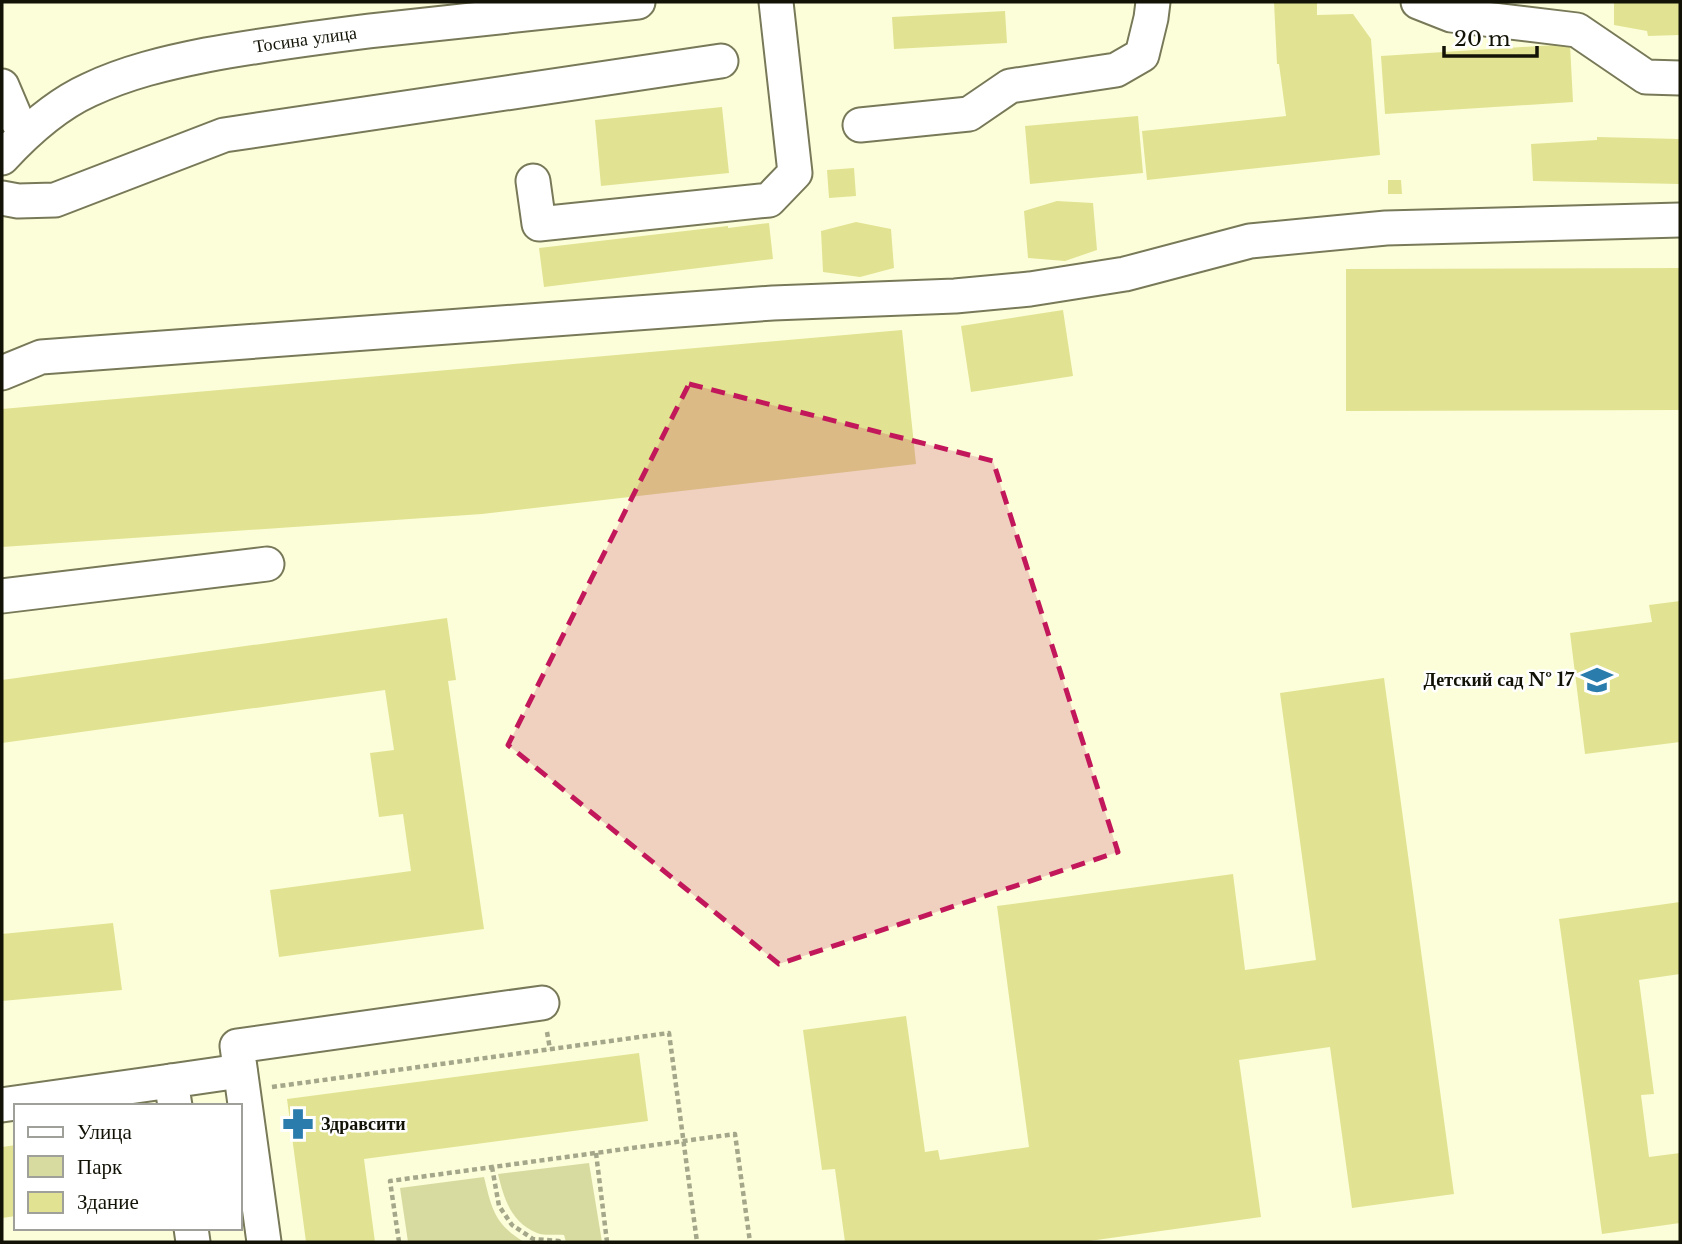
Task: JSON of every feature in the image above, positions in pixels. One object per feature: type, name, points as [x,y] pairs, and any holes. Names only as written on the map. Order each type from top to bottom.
[{"type":"street","name":"Тосина улица","points":[[2,158],[26,133],[86,91],[147,68],[300,39],[638,2]]},
{"type":"street","points":[[533,181],[538,224],[769,200],[795,173],[776,2]]},
{"type":"street","points":[[860,125],[969,114],[1010,86],[1116,70],[1142,55],[1153,2]]},
{"type":"street","points":[[1418,2],[1451,15],[1577,30],[1646,78],[1680,78]]},
{"type":"street","points":[[2,198],[18,201],[55,200],[224,135],[721,61]]},
{"type":"street","points":[[2,86],[16,119],[26,133]]},
{"type":"street","points":[[2,373],[41,357],[774,303],[955,296],[1030,289],[1125,274],[1250,242],[1317,234],[1386,228],[1680,220]]},
{"type":"street","points":[[2,596],[267,564]]},
{"type":"street","points":[[264,1242],[237,1046],[542,1003]]},
{"type":"street","points":[[16,1104],[173,1093],[242,1081]]},
{"type":"path","points":[[242,1081],[669,1032],[697,1242]]},
{"type":"path","points":[[399,1242],[390,1181],[735,1133],[750,1242]]},
{"type":"path","points":[[596,1153],[607,1242]]},
{"type":"path","points":[[492,1167],[499,1206],[512,1226],[533,1239],[559,1242]]},
{"type":"highlighted area","points":[[689,384],[993,461],[1118,852],[779,964],[508,745]]},
{"type":"green space","points":[[589,1163],[602,1242],[566,1242],[564,1235],[540,1234],[528,1228],[510,1209],[498,1174]]},
{"type":"green space","points":[[484,1177],[496,1215],[507,1229],[524,1242],[408,1242],[400,1188]]},
{"type":"building","points":[[1274,2],[1317,2],[1317,15],[1353,14],[1371,39],[1380,155],[1147,180],[1142,131],[1286,116],[1277,64]]},
{"type":"building","points":[[1614,2],[1680,2],[1680,35],[1648,36],[1647,31],[1614,25]]},
{"type":"building","points":[[1005,11],[1007,43],[894,49],[892,17]]},
{"type":"building","points":[[1570,44],[1573,102],[1385,114],[1381,56]]},
{"type":"building","points":[[722,107],[729,173],[601,186],[595,120]]},
{"type":"building","points":[[1138,116],[1143,173],[1030,184],[1025,126]]},
{"type":"building","points":[[1597,137],[1680,139],[1680,184],[1533,181],[1531,144],[1597,140]]},
{"type":"building","points":[[854,168],[856,196],[829,198],[827,170]]},
{"type":"building","points":[[1388,180],[1401,180],[1402,194],[1388,194]]},
{"type":"building","points":[[1057,201],[1093,203],[1097,250],[1065,261],[1028,258],[1024,211]]},
{"type":"building","points":[[856,222],[891,229],[894,268],[860,277],[823,272],[821,231]]},
{"type":"building","points":[[769,223],[773,259],[544,287],[539,248]]},
{"type":"building","points":[[1680,268],[1680,410],[1346,411],[1346,269]]},
{"type":"building","points":[[1063,310],[1073,376],[971,392],[961,326]]},
{"type":"building","points":[[902,330],[916,464],[482,514],[2,547],[2,409]]},
{"type":"building","points":[[1680,601],[1680,742],[1585,754],[1570,633],[1652,622],[1649,605]]},
{"type":"building","points":[[447,618],[456,680],[448,681],[484,929],[279,957],[270,890],[411,871],[403,814],[379,817],[370,753],[394,750],[385,690],[2,743],[2,680]]},
{"type":"building","points":[[1384,678],[1454,1194],[1352,1208],[1330,1047],[1239,1060],[1261,1217],[1082,1242],[845,1242],[835,1169],[822,1170],[803,1030],[906,1016],[925,1152],[938,1150],[940,1160],[1029,1147],[997,906],[1233,874],[1245,970],[1316,960],[1280,693]]},
{"type":"building","points":[[1680,902],[1680,974],[1639,980],[1654,1094],[1641,1095],[1649,1157],[1680,1153],[1680,1223],[1602,1234],[1559,919]]},
{"type":"building","points":[[113,923],[122,990],[2,1001],[2,934]]},
{"type":"building","points":[[639,1053],[648,1121],[364,1159],[375,1242],[306,1242],[287,1099]]},
{"type":"building","points":[[14,1145],[14,1216],[2,1218],[2,1147]]},
{"type":"place","name":"Детский сад № 17","points":[[1597,680]]},
{"type":"place","name":"Здравсити","points":[[298,1124]]}]
